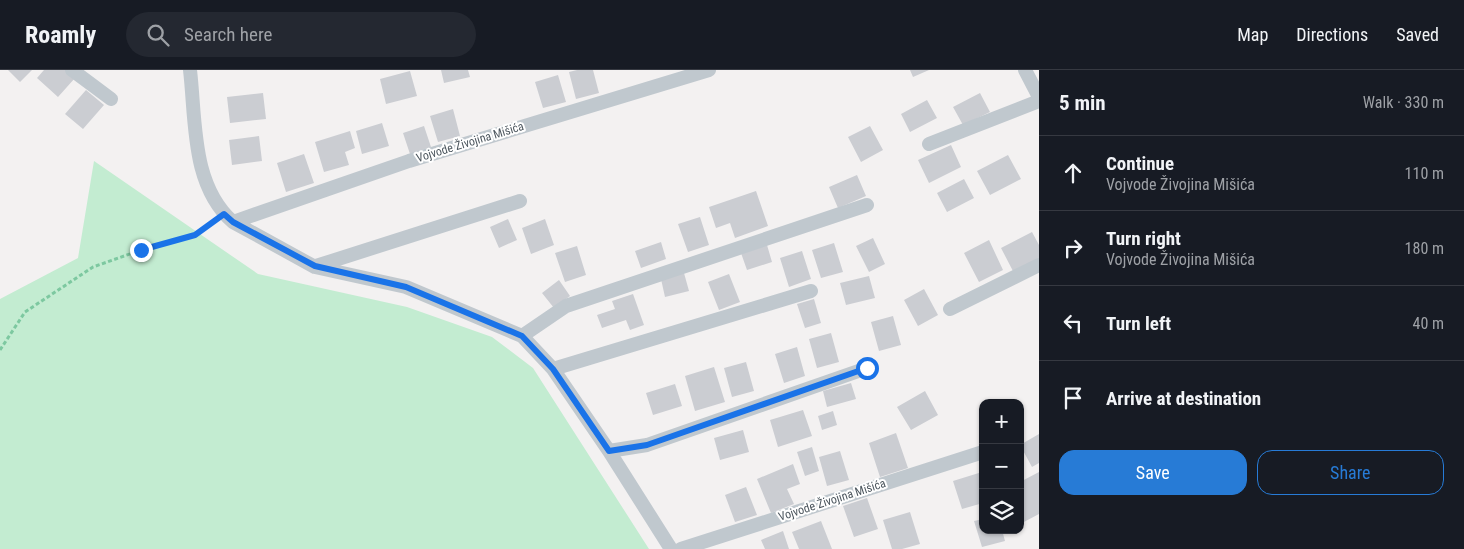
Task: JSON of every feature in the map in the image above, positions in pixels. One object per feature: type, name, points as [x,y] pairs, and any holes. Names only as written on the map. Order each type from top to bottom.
[{"type":"street","points":[[72,70],[111,99]]},
{"type":"street","points":[[190,70],[201,167],[210,196],[228,218],[315,266],[406,287],[522,336],[553,369],[609,451],[671,549]]},
{"type":"street","name":"Vojvode Živojina Mišića","points":[[228,218],[709,70]]},
{"type":"street","points":[[1025,70],[1039,97]]},
{"type":"street","points":[[929,144],[1039,101]]},
{"type":"street","points":[[315,266],[520,201]]},
{"type":"street","points":[[522,336],[566,306],[867,206]]},
{"type":"street","points":[[950,309],[1039,265]]},
{"type":"street","points":[[553,369],[811,291]]},
{"type":"street","points":[[609,451],[647,445],[867,368]]},
{"type":"street","name":"Vojvode Živojina Mišića","points":[[680,549],[979,453]]},
{"type":"path","points":[[0,350],[24,312],[86,271],[141,250],[195,235],[228,218]]},
{"type":"green space","points":[[94,161],[258,274],[407,307],[492,337],[533,368],[649,549],[0,549],[0,299],[78,258]]},
{"type":"building","points":[[8,70],[32,70],[20,82]]},
{"type":"building","points":[[44,70],[66,70],[75,78],[58,97],[37,78]]},
{"type":"building","points":[[441,70],[468,70],[470,77],[444,83]]},
{"type":"building","points":[[593,70],[599,93],[576,99],[569,72]]},
{"type":"building","points":[[910,70],[929,70],[913,77]]},
{"type":"building","points":[[410,71],[417,96],[386,104],[380,79]]},
{"type":"building","points":[[558,75],[566,102],[543,108],[535,82]]},
{"type":"building","points":[[86,90],[104,105],[83,129],[65,114]]},
{"type":"building","points":[[263,93],[266,119],[230,123],[227,97]]},
{"type":"building","points":[[980,93],[990,112],[963,125],[953,107]]},
{"type":"building","points":[[927,100],[937,118],[910,132],[901,114]]},
{"type":"building","points":[[453,109],[460,136],[438,142],[430,116]]},
{"type":"building","points":[[382,123],[389,146],[362,154],[356,131]]},
{"type":"building","points":[[424,126],[431,147],[410,154],[403,133]]},
{"type":"building","points":[[870,126],[883,150],[861,162],[848,137]]},
{"type":"building","points":[[350,131],[355,148],[345,152],[349,165],[324,172],[315,142]]},
{"type":"building","points":[[259,136],[262,161],[232,165],[229,140]]},
{"type":"building","points":[[951,145],[961,167],[929,183],[918,160]]},
{"type":"building","points":[[304,154],[314,183],[286,192],[277,163]]},
{"type":"building","points":[[1008,155],[1021,179],[990,195],[977,171]]},
{"type":"building","points":[[857,175],[866,196],[838,208],[829,187]]},
{"type":"building","points":[[964,179],[974,198],[947,212],[937,193]]},
{"type":"building","points":[[756,191],[768,226],[735,238],[730,223],[716,228],[709,207]]},
{"type":"building","points":[[700,217],[709,245],[688,252],[678,224]]},
{"type":"building","points":[[508,219],[517,240],[499,248],[490,227]]},
{"type":"building","points":[[545,219],[554,245],[531,254],[522,228]]},
{"type":"building","points":[[1032,232],[1039,245],[1039,260],[1014,273],[1001,248]]},
{"type":"building","points":[[873,238],[885,264],[869,272],[856,246]]},
{"type":"building","points":[[989,240],[1003,270],[979,282],[964,253]]},
{"type":"building","points":[[661,242],[666,259],[641,268],[635,251]]},
{"type":"building","points":[[834,243],[843,272],[821,278],[812,250]]},
{"type":"building","points":[[767,245],[772,262],[747,270],[741,253]]},
{"type":"building","points":[[577,246],[586,275],[565,282],[555,253]]},
{"type":"building","points":[[802,251],[811,279],[789,287],[780,258]]},
{"type":"building","points":[[684,273],[689,291],[665,297],[661,279]]},
{"type":"building","points":[[729,274],[740,302],[719,310],[708,282]]},
{"type":"building","points":[[869,276],[875,298],[846,305],[840,283]]},
{"type":"building","points":[[559,280],[570,296],[554,308],[542,293]]},
{"type":"building","points":[[924,289],[938,315],[918,326],[904,300]]},
{"type":"building","points":[[633,294],[644,325],[630,330],[626,320],[602,328],[597,315],[615,309],[612,301]]},
{"type":"building","points":[[814,299],[821,323],[805,328],[797,304]]},
{"type":"building","points":[[893,316],[901,345],[879,351],[871,322]]},
{"type":"building","points":[[831,333],[839,362],[817,368],[809,339]]},
{"type":"building","points":[[797,347],[805,376],[784,383],[775,354]]},
{"type":"building","points":[[746,362],[754,391],[732,397],[724,368]]},
{"type":"building","points":[[714,367],[725,402],[695,411],[685,376]]},
{"type":"building","points":[[851,383],[856,399],[827,407],[823,391]]},
{"type":"building","points":[[675,384],[682,406],[653,415],[646,393]]},
{"type":"building","points":[[925,391],[938,415],[911,430],[897,407]]},
{"type":"building","points":[[803,410],[812,436],[778,447],[770,420]]},
{"type":"building","points":[[833,411],[837,425],[822,430],[818,416]]},
{"type":"building","points":[[743,430],[749,452],[720,460],[714,438]]},
{"type":"building","points":[[896,433],[908,468],[880,477],[869,443]]},
{"type":"building","points":[[1039,434],[1039,463],[1032,467],[1024,452],[1024,443]]},
{"type":"building","points":[[812,447],[819,471],[805,476],[797,452]]},
{"type":"building","points":[[840,451],[849,480],[827,486],[819,457]]},
{"type":"building","points":[[793,464],[800,484],[787,489],[794,504],[771,513],[757,479]]},
{"type":"building","points":[[1039,472],[1039,514],[1024,522],[1024,489],[1024,480]]},
{"type":"building","points":[[979,473],[979,504],[962,509],[953,481]]},
{"type":"building","points":[[746,487],[757,515],[735,522],[725,495]]},
{"type":"building","points":[[867,498],[878,529],[854,537],[843,506]]},
{"type":"building","points":[[910,512],[920,544],[902,549],[892,549],[883,520]]},
{"type":"building","points":[[979,520],[979,534],[1003,534],[1005,541],[982,547],[974,521]]},
{"type":"building","points":[[821,521],[832,549],[799,549],[792,532]]},
{"type":"building","points":[[783,531],[789,549],[765,549],[761,540]]},
{"type":"route","points":[[141,250],[195,235],[224,214],[233,222],[315,266],[406,287],[465,310],[522,336],[553,369],[609,451],[647,445],[867,368]]}]
